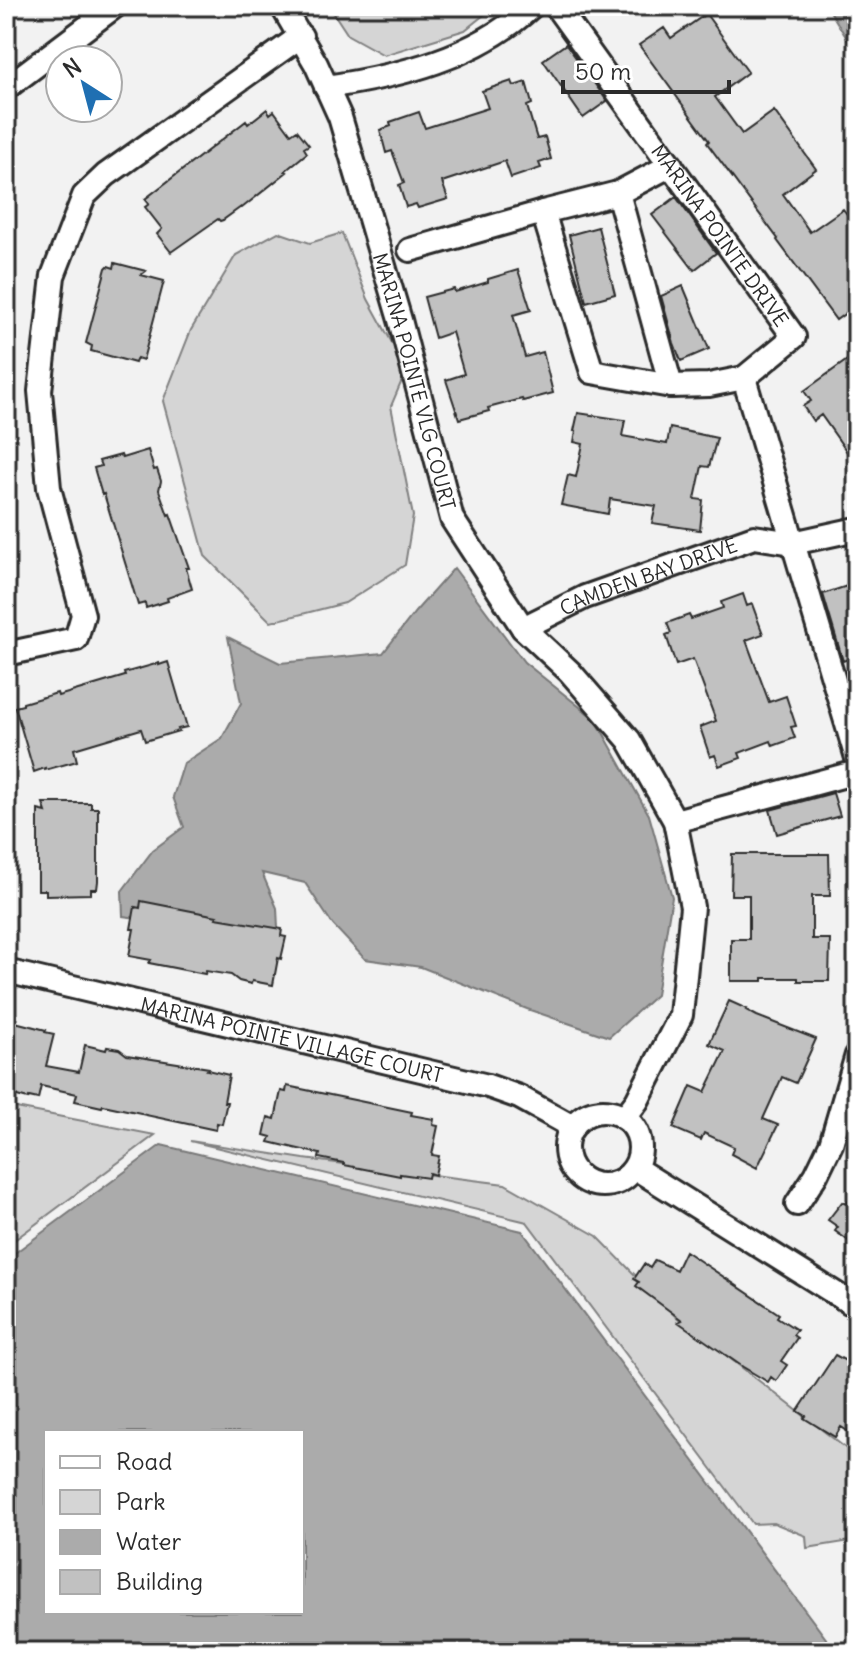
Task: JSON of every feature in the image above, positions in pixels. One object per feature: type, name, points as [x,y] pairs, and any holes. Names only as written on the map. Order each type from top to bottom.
[{"type":"street","points":[[6,88],[115,6]]},
{"type":"street","points":[[282,6],[326,87],[377,80],[458,54],[496,34],[532,6]]},
{"type":"street","name":"MARINA POINTE DRIVE","points":[[556,6],[794,337],[744,378]]},
{"type":"street","points":[[6,654],[76,639],[83,615],[49,488],[40,391],[53,276],[84,196],[106,175],[301,36]]},
{"type":"street","name":"MARINA POINTE VLG COURT","points":[[326,87],[340,117],[400,320],[452,519],[523,628]]},
{"type":"street","points":[[410,250],[618,193],[671,165]]},
{"type":"street","points":[[618,193],[671,386]]},
{"type":"street","points":[[543,212],[592,372],[671,386],[709,385],[744,378],[856,758],[675,821]]},
{"type":"street","points":[[793,543],[857,529]]},
{"type":"street","name":"CAMDEN BAY DRIVE","points":[[523,628],[585,597],[754,537],[793,543]]},
{"type":"street","points":[[523,628],[570,672],[629,740],[675,821],[692,907],[681,1015],[637,1101],[624,1118]]},
{"type":"street","name":"MARINA POINTE VILLAGE COURT","points":[[6,971],[488,1086],[519,1097],[573,1127]]},
{"type":"street","points":[[797,1204],[831,1144],[854,1085],[857,1055]]},
{"type":"street","points":[[606,1111],[624,1118],[636,1130],[640,1141],[635,1168],[619,1182],[606,1186],[582,1180],[567,1160],[565,1147],[573,1127],[583,1116],[594,1112],[606,1111]]},
{"type":"street","points":[[635,1168],[857,1307]]},
{"type":"green space","points":[[329,6],[495,6],[465,30],[384,55],[348,35]]},
{"type":"green space","points":[[278,232],[310,243],[342,233],[368,299],[396,350],[403,378],[391,406],[413,516],[405,565],[345,603],[271,622],[205,556],[163,401],[191,330],[236,255]]},
{"type":"green space","points":[[6,1106],[155,1135],[9,1244],[6,1239]]},
{"type":"green space","points":[[190,1141],[304,1159],[505,1184],[597,1236],[674,1315],[857,1457],[857,1540],[807,1548],[806,1536],[774,1523],[753,1524],[527,1222]]},
{"type":"water","points":[[827,6],[857,6],[857,55]]},
{"type":"water","points":[[454,568],[524,662],[596,720],[649,815],[672,897],[656,995],[609,1037],[421,967],[365,959],[333,925],[305,883],[262,873],[277,908],[278,928],[247,944],[183,924],[123,916],[122,891],[153,850],[184,827],[173,797],[184,763],[222,738],[241,703],[228,637],[280,663],[383,653]]},
{"type":"water","points":[[161,1145],[522,1231],[836,1652],[6,1652],[6,1256],[8,1258]]},
{"type":"building","points":[[706,14],[748,72],[715,97],[742,134],[774,111],[816,169],[783,194],[810,232],[843,209],[857,227],[857,305],[836,320],[639,45],[664,28],[671,38]]},
{"type":"building","points":[[566,44],[607,101],[583,118],[543,60]]},
{"type":"building","points":[[512,81],[514,86],[526,82],[532,104],[527,106],[537,139],[545,137],[551,159],[539,163],[541,168],[511,178],[505,161],[442,182],[448,199],[418,208],[416,204],[406,207],[399,185],[404,183],[392,151],[386,153],[380,130],[391,126],[390,122],[419,112],[425,128],[488,108],[482,91]]},
{"type":"building","points":[[267,109],[270,114],[274,111],[291,134],[297,130],[309,145],[304,148],[307,153],[242,208],[223,220],[218,219],[171,252],[157,234],[162,229],[145,207],[149,204],[145,199],[246,121],[248,124]]},
{"type":"building","points":[[676,197],[716,253],[694,270],[652,215]]},
{"type":"building","points":[[598,227],[615,294],[586,302],[569,235]]},
{"type":"building","points":[[115,263],[146,271],[141,275],[164,281],[143,360],[137,358],[135,363],[91,351],[92,346],[86,343],[106,268],[114,268]]},
{"type":"building","points":[[518,270],[531,310],[513,315],[525,357],[543,352],[553,393],[488,408],[489,411],[459,419],[446,380],[464,374],[452,332],[435,338],[424,297],[454,289],[455,292]]},
{"type":"building","points":[[683,286],[709,349],[681,361],[661,296]]},
{"type":"building","points":[[857,353],[857,466],[821,415],[813,421],[803,406],[811,401],[804,391]]},
{"type":"building","points":[[578,413],[625,420],[622,436],[667,444],[670,428],[717,438],[709,467],[702,466],[695,499],[703,500],[700,530],[652,523],[656,506],[610,499],[608,514],[561,505],[568,475],[576,477],[583,444],[574,442]]},
{"type":"building","points":[[148,450],[161,481],[159,490],[189,568],[186,568],[192,589],[146,608],[145,603],[138,605],[94,468],[101,466],[99,461]]},
{"type":"building","points":[[847,586],[857,617],[857,656],[843,661],[823,594]]},
{"type":"building","points":[[743,594],[747,606],[752,604],[763,634],[746,640],[769,702],[786,696],[796,726],[791,727],[795,738],[773,746],[771,741],[739,753],[741,758],[719,766],[715,755],[710,757],[700,727],[716,721],[693,659],[676,665],[666,635],[671,633],[667,623],[723,608],[721,602]]},
{"type":"building","points":[[168,662],[187,727],[145,741],[141,729],[74,749],[77,761],[34,772],[15,707]]},
{"type":"building","points":[[833,793],[840,816],[777,834],[770,810]]},
{"type":"building","points":[[43,803],[91,803],[91,808],[98,808],[98,881],[97,889],[91,889],[91,894],[46,895],[46,890],[38,890],[38,810],[46,812]]},
{"type":"building","points":[[732,854],[829,854],[830,896],[812,896],[812,939],[830,939],[829,981],[763,978],[763,981],[731,981],[731,939],[749,939],[749,895],[731,895]]},
{"type":"building","points":[[141,901],[282,929],[281,936],[286,937],[273,985],[252,981],[251,984],[231,975],[206,971],[205,974],[129,956],[135,907],[140,908]]},
{"type":"building","points":[[729,1001],[757,1016],[816,1039],[796,1083],[782,1077],[763,1119],[778,1125],[757,1168],[731,1154],[734,1147],[704,1133],[701,1140],[673,1128],[691,1086],[705,1092],[725,1051],[709,1044]]},
{"type":"building","points":[[11,1021],[54,1034],[46,1066],[79,1072],[85,1045],[106,1050],[107,1047],[119,1049],[127,1055],[209,1068],[207,1070],[229,1075],[222,1124],[217,1123],[216,1130],[102,1107],[75,1101],[77,1094],[41,1086],[38,1099],[6,1093],[6,1041]]},
{"type":"building","points":[[287,1086],[434,1119],[433,1125],[438,1126],[432,1155],[439,1156],[435,1175],[429,1173],[428,1178],[400,1176],[344,1165],[319,1158],[320,1154],[269,1142],[271,1137],[264,1135],[268,1117],[275,1119],[281,1091],[286,1092]]},
{"type":"building","points":[[857,1190],[857,1247],[835,1231],[838,1227],[828,1220],[842,1202],[846,1204]]},
{"type":"building","points":[[685,1251],[779,1314],[777,1317],[797,1330],[793,1335],[797,1338],[781,1361],[787,1365],[776,1381],[771,1377],[768,1382],[743,1367],[678,1322],[682,1320],[636,1286],[639,1282],[634,1279],[644,1264],[650,1268],[655,1260],[676,1270]]},
{"type":"building","points":[[835,1355],[857,1367],[857,1437],[841,1427],[835,1437],[798,1411]]}]
